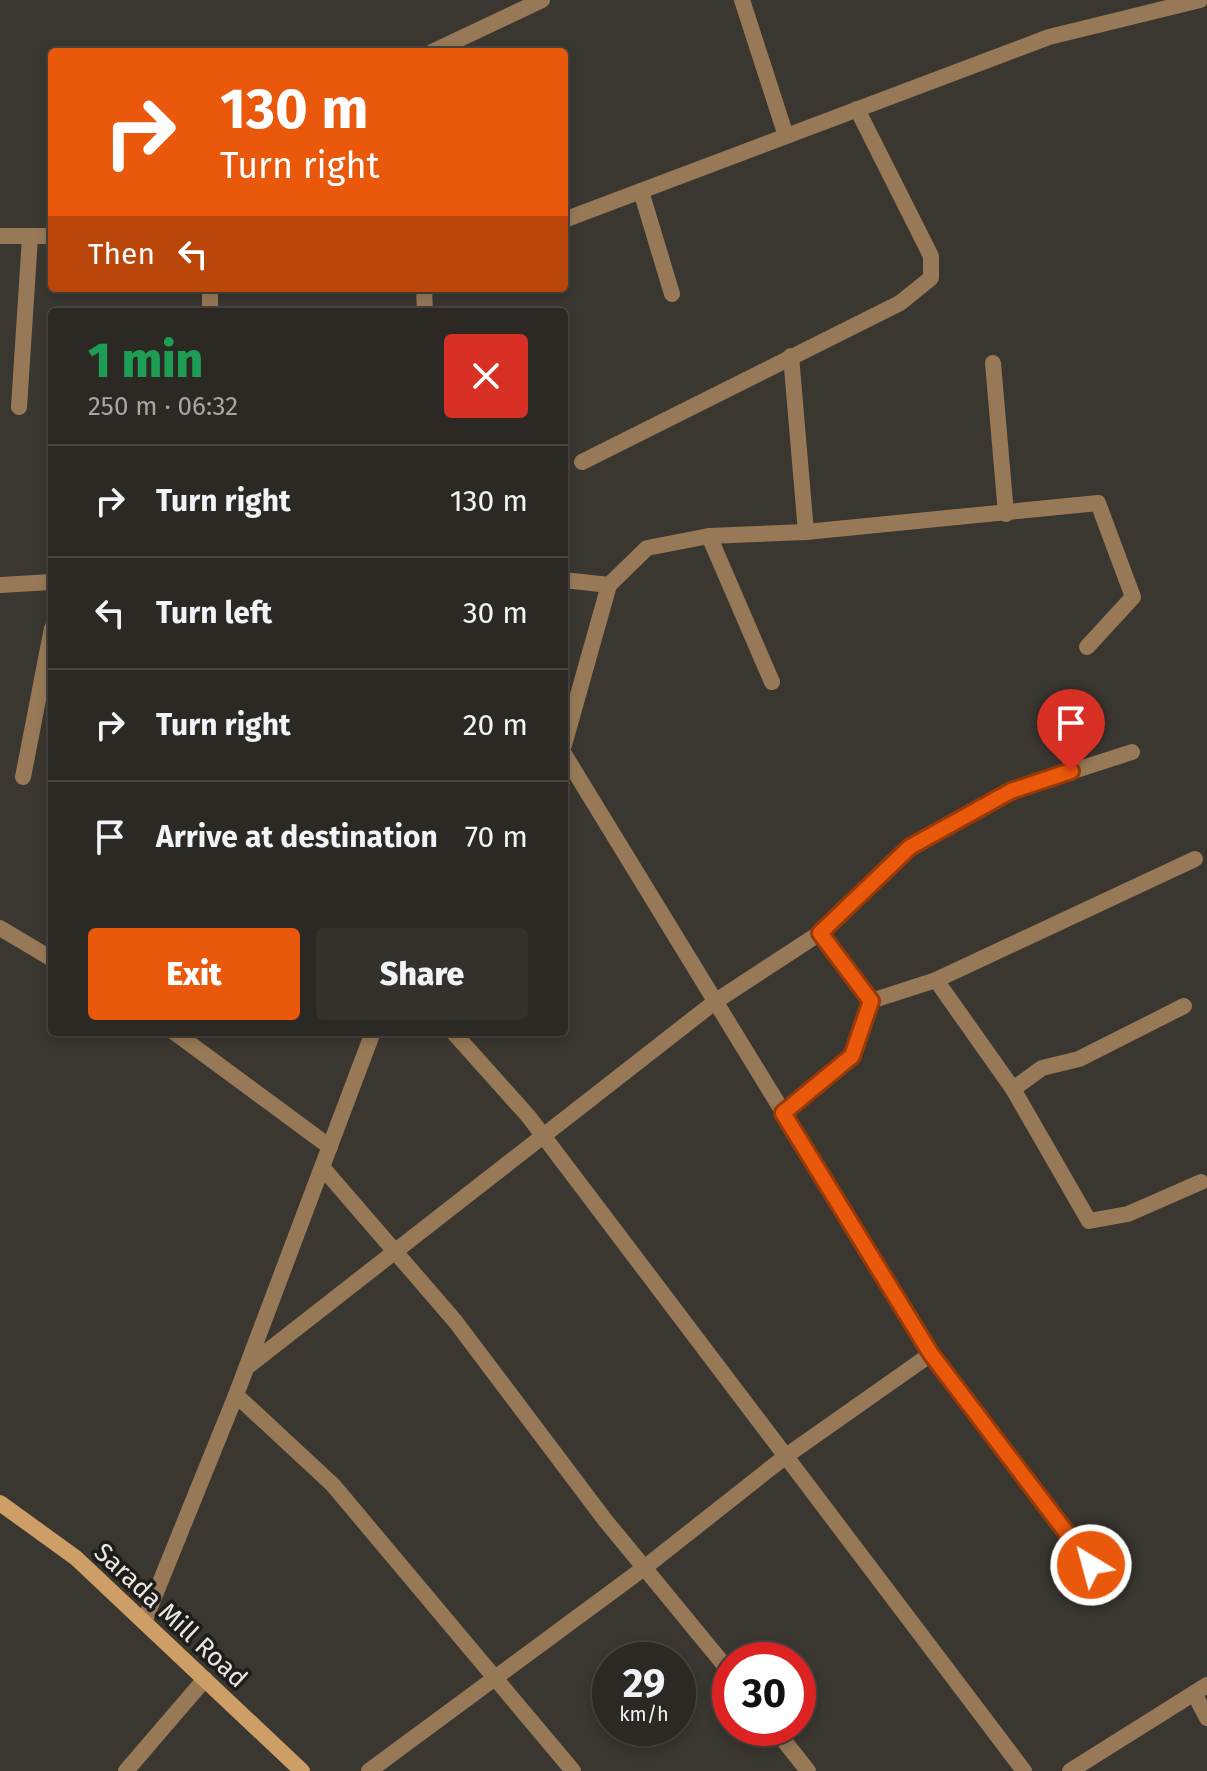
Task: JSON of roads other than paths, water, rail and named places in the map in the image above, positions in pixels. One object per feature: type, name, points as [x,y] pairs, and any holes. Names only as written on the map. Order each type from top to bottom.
[{"type":"main road","name":"Sarada Mill Road","points":[[0,1503],[76,1558],[302,1771]]},
{"type":"street","points":[[440,48],[523,4],[542,0]]},
{"type":"street","points":[[742,0],[786,136]]},
{"type":"street","points":[[568,218],[1049,37],[1200,0]]},
{"type":"street","points":[[582,462],[900,303],[931,278],[931,256],[857,109]]},
{"type":"street","points":[[641,191],[672,294]]},
{"type":"street","points":[[0,236],[48,236]]},
{"type":"street","points":[[19,407],[30,237]]},
{"type":"street","points":[[791,356],[806,532]]},
{"type":"street","points":[[993,363],[1006,514]]},
{"type":"street","points":[[568,731],[609,585],[647,548],[709,536],[806,532],[1098,503],[1133,597],[1087,647]]},
{"type":"street","points":[[709,536],[772,682]]},
{"type":"street","points":[[568,580],[609,585]]},
{"type":"street","points":[[0,585],[48,582]]},
{"type":"street","points":[[23,777],[48,649]]},
{"type":"street","points":[[247,1367],[716,1001],[820,933],[910,847],[1011,791],[1132,752]]},
{"type":"street","points":[[568,760],[931,1354],[1091,1565]]},
{"type":"street","points":[[871,1001],[936,980],[1195,859]]},
{"type":"street","points":[[0,928],[48,957]]},
{"type":"street","points":[[820,933],[871,1001]]},
{"type":"street","points":[[936,980],[1013,1089],[1089,1221],[1128,1214],[1201,1182]]},
{"type":"street","points":[[783,1113],[852,1056],[871,1001]]},
{"type":"street","points":[[1013,1089],[1042,1068],[1079,1059],[1184,1006]]},
{"type":"street","points":[[179,1036],[330,1147]]},
{"type":"street","points":[[144,1622],[247,1367],[372,1036]]},
{"type":"street","points":[[456,1036],[544,1137],[1024,1771]]},
{"type":"street","points":[[322,1167],[455,1321],[644,1568],[712,1650]]},
{"type":"street","points":[[369,1771],[644,1568],[786,1456],[931,1354]]},
{"type":"street","points":[[236,1395],[333,1485],[573,1771]]},
{"type":"street","points":[[126,1771],[205,1679]]},
{"type":"street","points":[[1070,1771],[1201,1689],[1207,1718]]},
{"type":"street","points":[[788,1746],[808,1771]]}]
